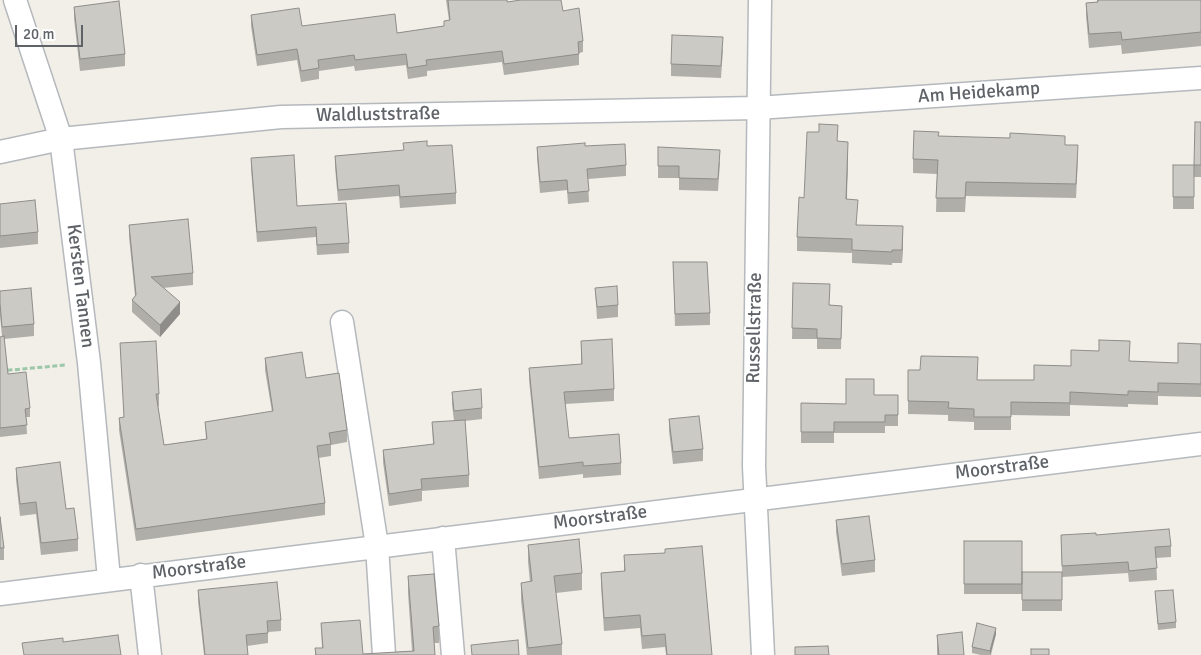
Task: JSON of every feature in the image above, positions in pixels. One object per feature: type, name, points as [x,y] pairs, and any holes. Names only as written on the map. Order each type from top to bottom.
[{"type":"street","name":"Kersten Tannen","points":[[15,0],[61,139],[90,363],[109,579]]},
{"type":"street","name":"Russellstraße","points":[[760,0],[754,498],[763,655]]},
{"type":"street","name":"Am Heidekamp","points":[[758,108],[1201,78]]},
{"type":"street","name":"Waldluststraße","points":[[0,152],[61,139],[281,117],[758,108]]},
{"type":"street","points":[[342,322],[377,546],[384,655]]},
{"type":"street","name":"Moorstraße","points":[[0,594],[754,498],[1201,444]]},
{"type":"street","points":[[443,538],[453,655]]},
{"type":"street","points":[[141,575],[150,655]]},
{"type":"path","points":[[0,371],[90,363]]},
{"type":"building","points":[[448,0],[507,0],[507,2],[561,0],[563,11],[579,8],[583,41],[578,42],[579,54],[504,64],[502,51],[426,60],[427,65],[408,68],[406,54],[355,60],[354,55],[318,60],[319,68],[301,71],[297,49],[257,55],[251,15],[299,8],[302,26],[395,14],[397,33],[444,26],[444,21],[450,20]]},
{"type":"building","points":[[1098,0],[1201,0],[1201,32],[1122,40],[1121,32],[1089,34],[1086,3],[1098,2]]},
{"type":"building","points":[[119,1],[125,54],[80,59],[74,7]]},
{"type":"building","points":[[672,35],[723,37],[721,66],[671,64]]},
{"type":"building","points":[[1195,122],[1201,122],[1201,165],[1194,165]]},
{"type":"building","points":[[819,124],[838,125],[837,141],[848,142],[846,199],[858,200],[856,225],[903,226],[902,250],[892,250],[892,252],[852,250],[852,239],[797,237],[799,197],[804,198],[807,132],[819,132]]},
{"type":"building","points":[[914,131],[939,132],[938,136],[1010,138],[1010,133],[1065,136],[1065,145],[1078,145],[1076,184],[966,182],[965,198],[936,198],[938,160],[913,159]]},
{"type":"building","points":[[427,141],[427,146],[452,145],[456,193],[400,197],[399,185],[338,190],[335,156],[404,150],[403,143]]},
{"type":"building","points":[[585,143],[585,146],[625,144],[626,165],[587,169],[589,191],[568,193],[567,180],[540,182],[537,147]]},
{"type":"building","points":[[658,147],[720,150],[718,179],[679,178],[679,166],[658,166]]},
{"type":"building","points":[[294,155],[297,206],[346,203],[349,243],[317,245],[316,227],[257,232],[251,158]]},
{"type":"building","points":[[1173,165],[1194,165],[1194,197],[1173,197]]},
{"type":"building","points":[[35,200],[38,232],[0,236],[0,204]]},
{"type":"building","points":[[188,219],[193,273],[151,277],[180,302],[160,325],[132,300],[136,295],[129,225]]},
{"type":"building","points":[[673,262],[707,262],[710,313],[675,314]]},
{"type":"building","points":[[793,283],[830,284],[829,305],[842,306],[841,339],[817,338],[817,329],[792,328]]},
{"type":"building","points":[[617,286],[618,305],[597,307],[595,288]]},
{"type":"building","points":[[31,288],[34,324],[2,327],[0,291]]},
{"type":"building","points":[[4,336],[8,374],[26,372],[30,408],[25,409],[27,425],[0,428],[0,337]]},
{"type":"building","points":[[612,339],[614,389],[564,392],[569,438],[619,434],[621,463],[583,466],[583,462],[539,467],[529,368],[582,364],[581,341]]},
{"type":"building","points":[[1099,340],[1130,341],[1129,361],[1178,363],[1178,343],[1201,344],[1201,384],[1158,383],[1158,392],[1128,391],[1128,395],[1070,392],[1070,403],[1011,402],[1011,417],[974,417],[974,409],[948,408],[949,402],[908,401],[908,370],[920,370],[921,356],[978,357],[977,380],[1034,380],[1034,365],[1071,366],[1071,350],[1099,351]]},
{"type":"building","points":[[156,341],[159,394],[156,394],[164,445],[207,439],[205,422],[273,411],[265,358],[302,352],[306,378],[339,373],[347,430],[329,433],[331,444],[317,446],[325,503],[136,529],[119,418],[124,417],[120,343]]},
{"type":"building","points":[[846,379],[874,379],[874,395],[898,395],[898,415],[885,415],[885,422],[834,422],[834,432],[801,432],[801,403],[846,404]]},
{"type":"building","points":[[481,389],[482,408],[454,411],[452,392]]},
{"type":"building","points":[[699,416],[703,449],[673,452],[669,419]]},
{"type":"building","points":[[465,420],[469,475],[421,479],[422,489],[389,494],[383,450],[434,444],[432,422]]},
{"type":"building","points":[[60,462],[66,509],[74,508],[78,539],[41,543],[36,502],[20,504],[16,468]]},
{"type":"building","points":[[869,516],[875,560],[842,564],[836,520]]},
{"type":"building","points":[[0,517],[4,548],[0,548]]},
{"type":"building","points":[[1169,529],[1171,546],[1155,547],[1157,568],[1129,571],[1128,562],[1062,566],[1061,535],[1096,533],[1096,535]]},
{"type":"building","points":[[579,539],[582,573],[554,576],[562,644],[528,648],[521,583],[532,581],[528,545]]},
{"type":"building","points":[[964,541],[1022,541],[1022,584],[964,584]]},
{"type":"building","points":[[702,546],[712,655],[667,655],[665,634],[642,636],[640,615],[604,618],[601,573],[625,571],[624,555],[665,553],[665,549]]},
{"type":"building","points":[[1022,572],[1062,572],[1062,600],[1022,600]]},
{"type":"building","points":[[434,574],[439,626],[433,627],[435,655],[316,655],[315,648],[323,648],[321,623],[360,620],[363,654],[414,651],[408,576]]},
{"type":"building","points":[[277,582],[281,620],[267,621],[268,633],[246,635],[248,655],[205,655],[198,590]]},
{"type":"building","points":[[1173,590],[1176,622],[1158,624],[1155,591]]},
{"type":"building","points":[[977,623],[996,628],[990,651],[972,647]]},
{"type":"building","points":[[962,632],[964,655],[939,655],[937,635]]},
{"type":"building","points":[[118,635],[121,655],[24,655],[22,643],[63,638],[63,642]]},
{"type":"building","points":[[518,640],[519,655],[472,655],[471,645]]},
{"type":"building","points":[[828,646],[829,655],[795,655],[795,647]]},
{"type":"building","points":[[1031,649],[1049,649],[1049,655],[1031,655]]}]
